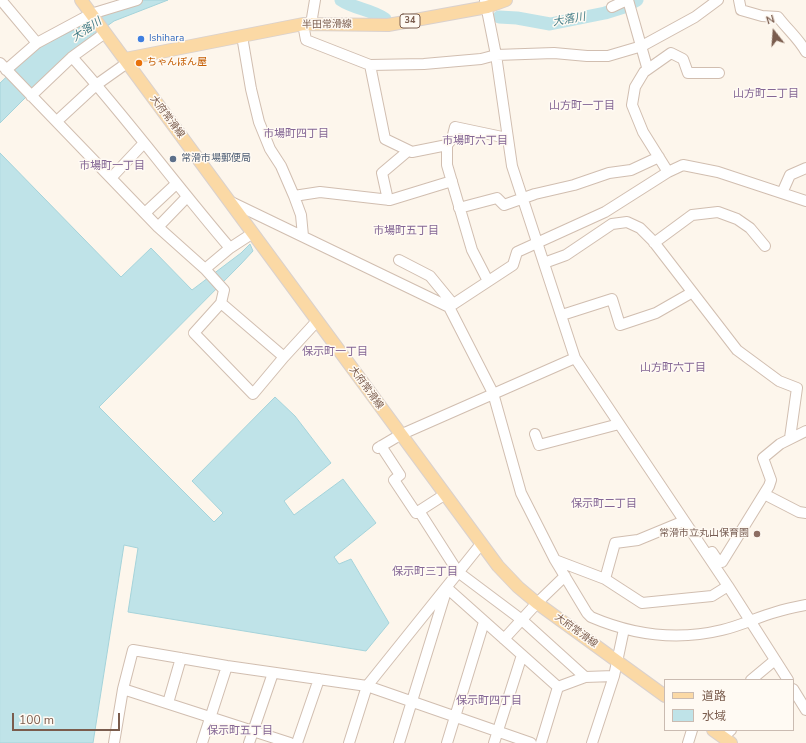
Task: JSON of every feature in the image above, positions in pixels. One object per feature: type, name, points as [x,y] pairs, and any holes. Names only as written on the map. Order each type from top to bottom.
[{"type":"main road","name":"大府常滑線","points":[[81,0],[444,495],[508,577],[537,602],[664,695]]},
{"type":"main road","name":"半田常滑線","points":[[126,61],[242,36],[307,24],[388,25],[506,0]]},
{"type":"street","points":[[137,0],[92,16],[36,43],[3,67],[144,213],[205,269],[224,290],[222,303],[194,333],[253,394],[317,321]]},
{"type":"street","points":[[315,0],[307,24],[306,40],[370,66],[424,64],[481,59],[496,55],[554,53],[601,56],[612,55],[642,46],[695,16],[718,0]]},
{"type":"street","points":[[739,0],[741,10],[762,16],[778,17],[790,32],[801,42],[806,52]]},
{"type":"street","points":[[2,2],[36,43]]},
{"type":"street","points":[[612,7],[628,3],[647,67]]},
{"type":"street","points":[[486,4],[496,55],[512,166],[575,358],[728,586],[749,622],[787,679]]},
{"type":"street","points":[[31,96],[72,57],[103,31]]},
{"type":"street","points":[[242,36],[251,89],[259,122],[270,149],[281,166],[294,196],[301,215],[303,236]]},
{"type":"street","points":[[668,172],[643,132],[632,105],[635,87],[647,67],[671,53],[683,59],[688,73],[719,73]]},
{"type":"street","points":[[72,57],[96,84],[186,198],[230,248]]},
{"type":"street","points":[[57,122],[96,84],[126,61]]},
{"type":"street","points":[[370,66],[385,139],[412,152],[447,145],[452,139],[455,127],[507,138]]},
{"type":"street","points":[[111,178],[143,144]]},
{"type":"street","points":[[447,145],[447,165],[459,208],[472,250],[488,281]]},
{"type":"street","points":[[388,200],[382,173],[408,151]]},
{"type":"street","points":[[459,208],[497,198],[504,205],[523,198],[574,185],[609,173],[631,170],[659,157]]},
{"type":"street","points":[[451,306],[513,265],[517,252],[605,212],[668,172],[683,165],[699,167],[806,201]]},
{"type":"street","points":[[782,193],[790,175],[806,168]]},
{"type":"street","points":[[294,196],[320,192],[388,200],[452,182]]},
{"type":"street","points":[[144,213],[176,184]]},
{"type":"street","points":[[158,227],[186,198]]},
{"type":"street","points":[[229,201],[451,306]]},
{"type":"street","points":[[605,212],[612,224]]},
{"type":"street","points":[[654,243],[692,215],[718,212],[737,219],[750,228],[765,246]]},
{"type":"street","points":[[544,263],[566,255],[612,224],[627,222],[640,228],[654,243],[736,350],[779,380],[798,388],[790,438]]},
{"type":"street","points":[[205,269],[230,248],[252,233]]},
{"type":"street","points":[[399,260],[430,276],[451,306],[493,393],[521,493],[555,560],[587,613],[591,617],[624,629],[658,636],[693,636],[749,622],[776,612],[806,605]]},
{"type":"street","points":[[562,315],[612,299],[620,325],[656,313],[691,293]]},
{"type":"street","points":[[222,303],[284,357]]},
{"type":"street","points":[[444,495],[416,513],[394,480],[400,475],[380,447],[400,435],[575,358]]},
{"type":"street","points":[[535,434],[539,445],[619,424]]},
{"type":"street","points":[[698,541],[705,542],[718,562],[722,562],[771,480],[763,458],[790,438],[806,431]]},
{"type":"street","points":[[764,494],[799,512],[806,514]]},
{"type":"street","points":[[419,511],[458,572],[522,620],[585,677]]},
{"type":"street","points":[[605,578],[615,543],[638,540],[684,522]]},
{"type":"street","points":[[349,743],[367,686],[481,544]]},
{"type":"street","points":[[555,560],[605,578],[642,604],[712,596],[728,586]]},
{"type":"street","points":[[504,639],[537,602],[565,576]]},
{"type":"street","points":[[447,588],[558,686]]},
{"type":"street","points":[[399,743],[413,702],[447,588]]},
{"type":"street","points":[[447,743],[484,622]]},
{"type":"street","points":[[592,743],[614,676],[624,629]]},
{"type":"street","points":[[114,743],[123,689],[133,650],[227,666],[367,686],[455,718],[531,743]]},
{"type":"street","points":[[494,743],[522,655]]},
{"type":"street","points":[[168,703],[181,658]]},
{"type":"street","points":[[752,679],[775,660]]},
{"type":"street","points":[[202,743],[227,666]]},
{"type":"street","points":[[249,743],[273,673]]},
{"type":"street","points":[[558,686],[585,677],[614,676]]},
{"type":"street","points":[[297,743],[319,679]]},
{"type":"street","points":[[541,743],[558,686]]},
{"type":"street","points":[[123,689],[290,743]]},
{"type":"street","points":[[794,691],[806,710]]},
{"type":"street","points":[[688,743],[692,731]]},
{"type":"water","points":[[141,0],[168,0],[114,21],[70,53],[0,123],[0,83],[37,48],[86,24],[101,14]]},
{"type":"water","points":[[0,153],[121,277],[151,248],[192,290],[241,253],[250,244],[253,251],[241,264],[99,407],[214,522],[223,513],[192,481],[275,397],[295,416],[331,463],[284,501],[294,515],[343,479],[376,523],[334,557],[339,564],[351,559],[389,623],[366,651],[128,612],[138,548],[124,545],[93,743],[0,743]]},
{"type":"waterway","name":"大落川","points":[[341,0],[385,19]]},
{"type":"waterway","name":"大落川","points":[[499,17],[517,18],[550,24],[605,13],[624,7],[637,0]]},
{"type":"place","name":"Ishihara","points":[[141,39]]},
{"type":"place","name":"ちゃんぽん屋","points":[[139,63]]},
{"type":"place","name":"常滑市場郵便局","points":[[173,159]]},
{"type":"place","name":"常滑市立丸山保育園","points":[[757,534]]},
{"type":"district","name":"山方町二丁目","points":[[766,94]]},
{"type":"district","name":"山方町一丁目","points":[[582,106]]},
{"type":"district","name":"市場町四丁目","points":[[296,134]]},
{"type":"district","name":"市場町六丁目","points":[[475,141]]},
{"type":"district","name":"市場町一丁目","points":[[112,166]]},
{"type":"district","name":"市場町五丁目","points":[[406,231]]},
{"type":"district","name":"保示町一丁目","points":[[335,352]]},
{"type":"district","name":"山方町六丁目","points":[[673,368]]},
{"type":"district","name":"保示町二丁目","points":[[604,504]]},
{"type":"district","name":"保示町三丁目","points":[[425,572]]},
{"type":"district","name":"保示町四丁目","points":[[489,701]]},
{"type":"district","name":"保示町五丁目","points":[[240,731]]}]
